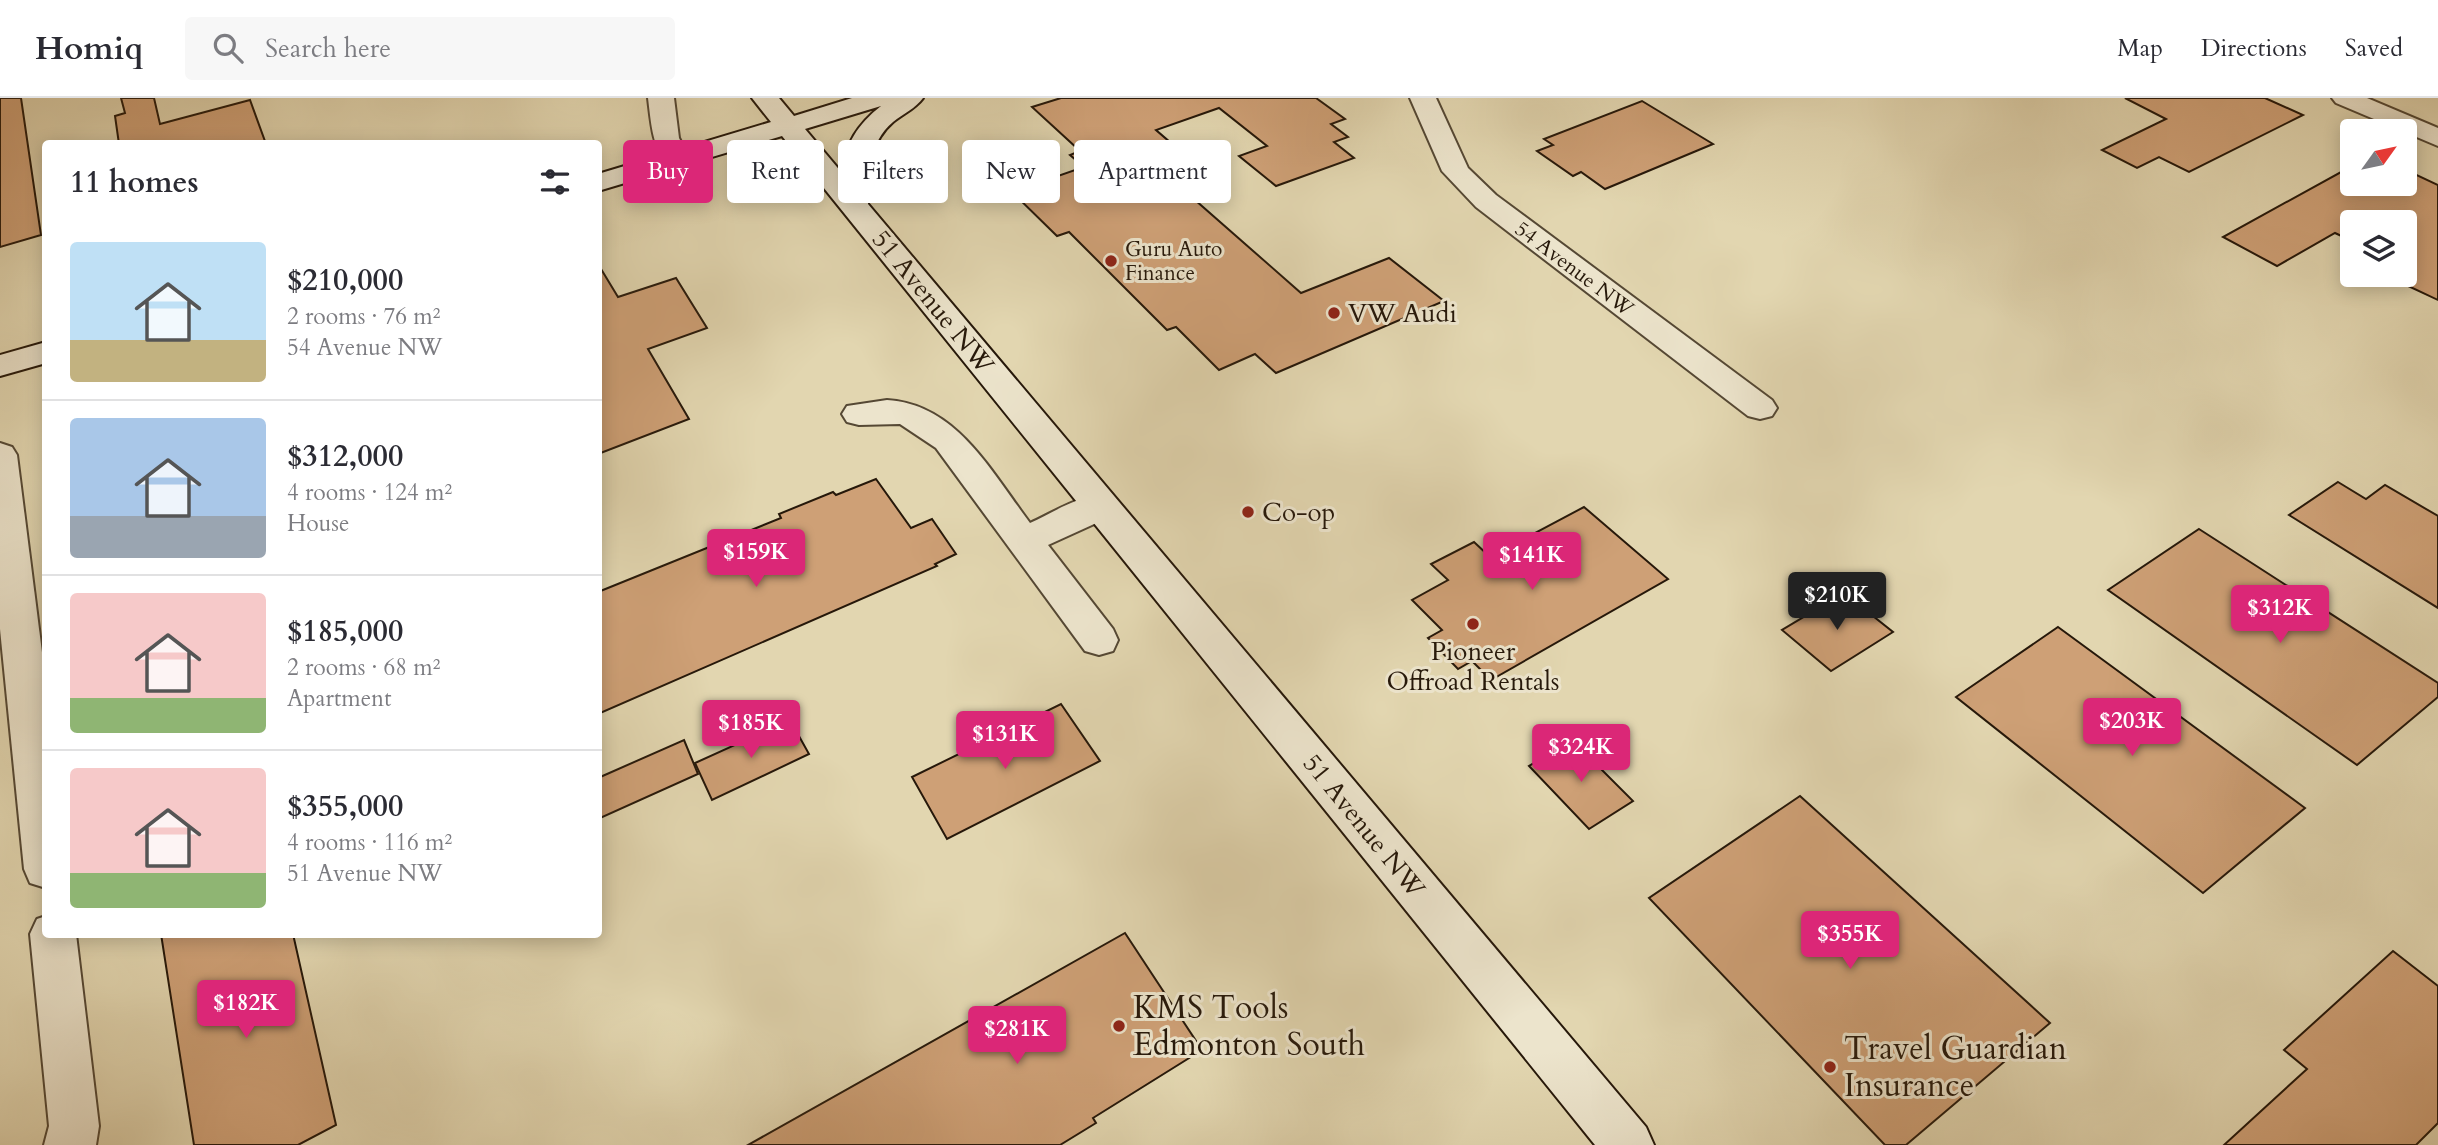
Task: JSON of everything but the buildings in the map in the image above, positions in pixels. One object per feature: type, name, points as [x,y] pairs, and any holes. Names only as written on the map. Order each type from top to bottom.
[{"type":"street","points":[[661,98],[667,140]]},
{"type":"street","name":"51 Avenue NW","points":[[765,98],[1628,1145]]},
{"type":"street","points":[[713,148],[880,98]]},
{"type":"street","points":[[854,206],[857,151],[882,115],[910,98]]},
{"type":"street","name":"54 Avenue NW","points":[[1423,98],[1456,172],[1486,201],[1760,408]]},
{"type":"street","points":[[2345,98],[2438,138]]},
{"type":"street","points":[[602,182],[623,175]]},
{"type":"street","points":[[0,366],[42,353]]},
{"type":"street","points":[[859,414],[888,410],[919,416],[948,440],[1099,640]]},
{"type":"street","points":[[0,456],[42,833]]},
{"type":"street","points":[[1024,541],[1101,506]]},
{"type":"street","points":[[53,938],[74,1126],[70,1145]]},
{"type":"place","name":"Guru Auto Finance","points":[[1111,261]]},
{"type":"place","name":"VW Audi","points":[[1334,313]]},
{"type":"place","name":"Co-op","points":[[1248,512]]},
{"type":"place","name":"Pioneer Offroad Rentals","points":[[1473,624]]},
{"type":"place","name":"KMS Tools Edmonton South","points":[[1119,1026]]},
{"type":"place","name":"Travel Guardian Insurance","points":[[1830,1067]]}]
